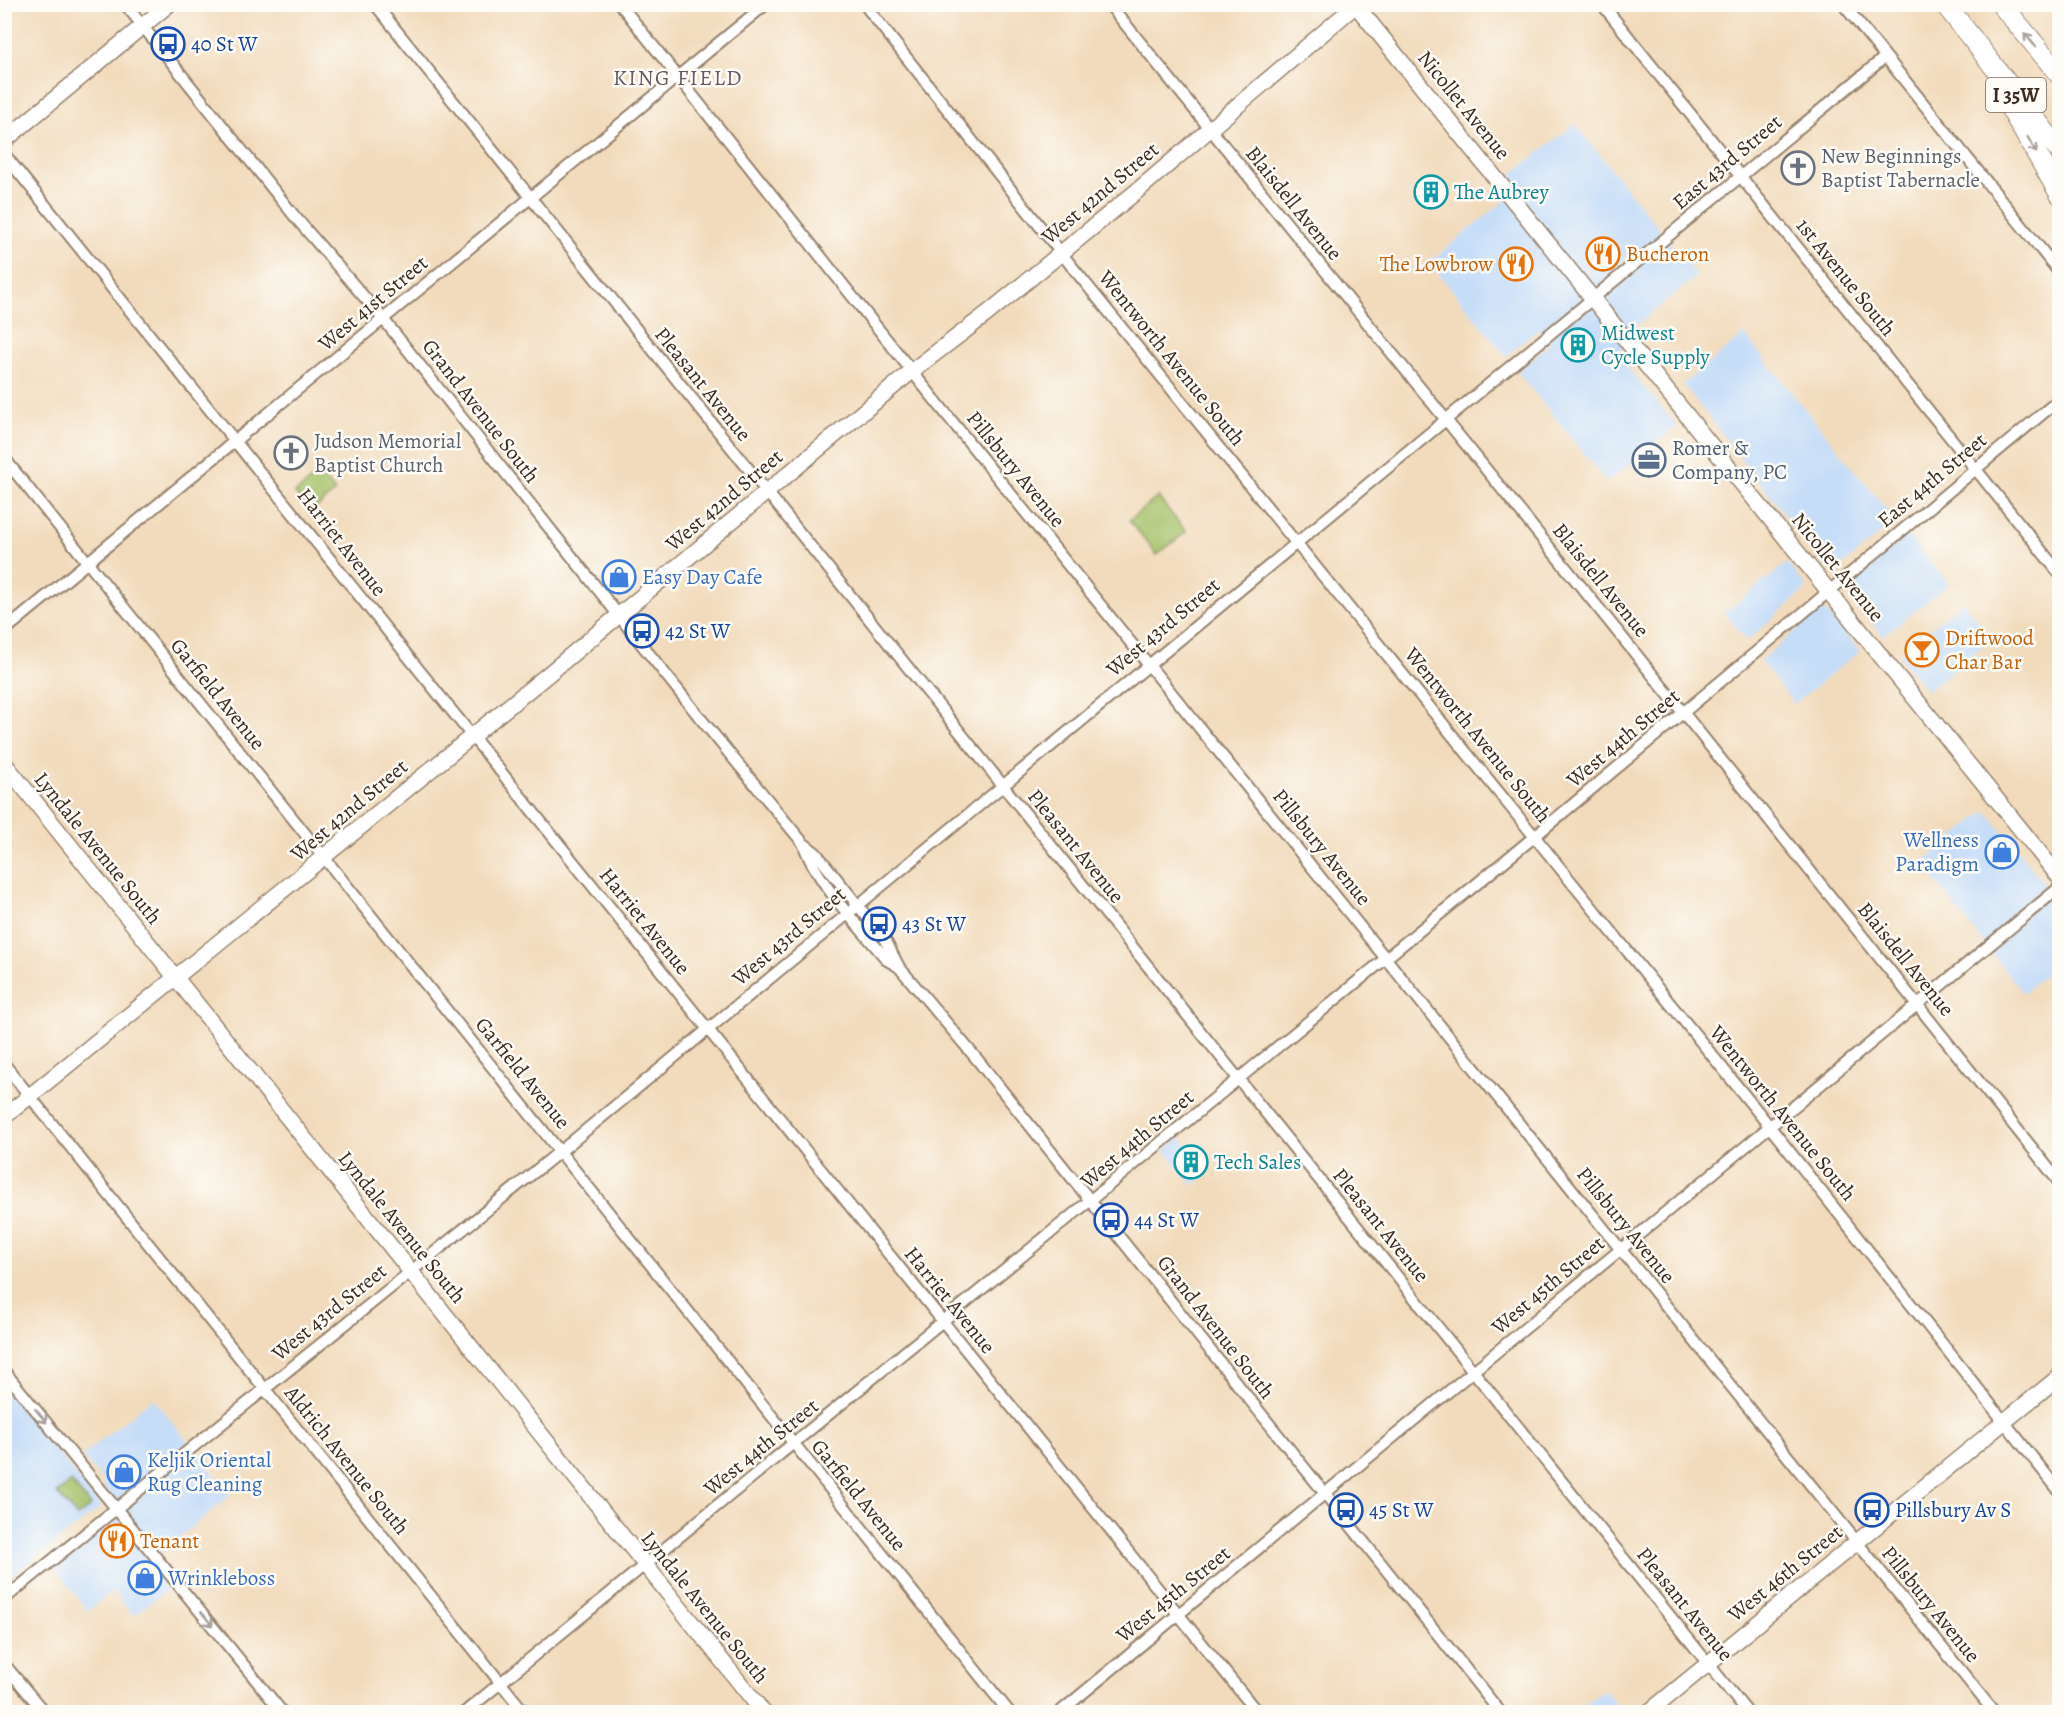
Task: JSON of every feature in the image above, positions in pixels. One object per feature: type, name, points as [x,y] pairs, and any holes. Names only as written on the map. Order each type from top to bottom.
[{"type":"highway","name":"I 35W","points":[[1945,4],[2060,151]]},
{"type":"highway","name":"I 35W","points":[[2001,4],[2060,75]]},
{"type":"highway","points":[[1972,39],[2060,194]]},
{"type":"main road","points":[[4,141],[169,4]]},
{"type":"main road","name":"West 42nd Street","points":[[4,1116],[324,858],[912,371],[1061,253],[1356,5]]},
{"type":"main road","name":"Nicollet Avenue","points":[[1356,5],[2060,878]]},
{"type":"main road","name":"Lyndale Avenue South","points":[[5,766],[763,1713]]},
{"type":"main road","name":"West 46th Street","points":[[1649,1713],[2060,1376]]},
{"type":"street","name":"Grand Avenue South","points":[[125,4],[296,218],[384,320],[618,615],[803,843],[816,853],[853,908],[884,938],[899,967],[1091,1202],[1324,1496],[1500,1713]]},
{"type":"street","name":"Pleasant Avenue","points":[[375,4],[765,493],[1747,1713]]},
{"type":"street","name":"Pillsbury Avenue","points":[[620,4],[912,371],[1994,1713]]},
{"type":"street","name":"West 41st Street","points":[[4,631],[766,4]]},
{"type":"street","name":"Wentworth Avenue South","points":[[864,4],[1061,253],[1297,541],[1770,1127],[2060,1492]]},
{"type":"street","name":"Blaisdell Avenue","points":[[1109,4],[2060,1183]]},
{"type":"street","name":"1st Avenue South","points":[[1602,4],[2060,574]]},
{"type":"street","points":[[1843,4],[2060,273]]},
{"type":"street","name":"East 43rd Street","points":[[1593,297],[1885,57]]},
{"type":"street","name":"Harriet Avenue","points":[[4,154],[237,441],[943,1323],[1180,1614],[1257,1713]]},
{"type":"street","name":"West 43rd Street","points":[[4,1599],[561,1150],[1593,297]]},
{"type":"street","name":"East 44th Street","points":[[1830,590],[2060,399]]},
{"type":"street","name":"Garfield Avenue","points":[[4,458],[561,1150],[1009,1713]]},
{"type":"street","name":"West 44th Street","points":[[465,1713],[1091,1202],[1830,590]]},
{"type":"street","name":"West 45th Street","points":[[1060,1713],[2060,887]]},
{"type":"street","name":"Aldrich Avenue South","points":[[4,1064],[524,1713]]},
{"type":"street","points":[[4,1371],[282,1713]]},
{"type":"street","points":[[4,1664],[44,1713]]},
{"type":"shaded area","points":[[1575,124],[1697,276],[1637,325],[1617,355],[1677,426],[1607,482],[1517,371],[1550,343],[1537,329],[1506,356],[1429,262],[1518,190],[1508,177]]},
{"type":"shaded area","points":[[1744,334],[1896,521],[1837,570],[1827,568],[1683,384]]},
{"type":"shaded area","points":[[1907,535],[1949,584],[1883,636],[1849,596],[1848,590],[1850,585]]},
{"type":"shaded area","points":[[1787,563],[1805,585],[1805,590],[1747,641],[1724,613]]},
{"type":"shaded area","points":[[1962,602],[1992,638],[1927,691],[1898,655]]},
{"type":"shaded area","points":[[1825,611],[1860,651],[1794,704],[1760,661],[1816,613]]},
{"type":"shaded area","points":[[1986,811],[2056,899],[2059,896],[2059,963],[2023,993],[1921,863]]},
{"type":"shaded area","points":[[1180,1137],[1209,1172],[1193,1185],[1164,1150]]},
{"type":"shaded area","points":[[5,1386],[102,1507],[5,1581]]},
{"type":"shaded area","points":[[153,1398],[231,1495],[149,1562],[169,1588],[133,1616],[113,1591],[88,1611],[55,1568],[122,1511],[104,1489],[103,1481],[82,1456]]},
{"type":"shaded area","points":[[1603,1690],[1623,1712],[1575,1712]]},
{"type":"green space","points":[[320,473],[335,492],[311,512],[295,493]]},
{"type":"green space","points":[[1158,497],[1186,532],[1157,555],[1129,520]]},
{"type":"green space","points":[[71,1482],[91,1506],[77,1517],[57,1493]]},
{"type":"place","name":"40 St W","points":[[168,44]]},
{"type":"place","name":"New Beginnings Baptist Tabernacle","points":[[1798,168]]},
{"type":"place","name":"The Aubrey","points":[[1431,192]]},
{"type":"place","name":"Bucheron","points":[[1603,254]]},
{"type":"place","name":"The Lowbrow","points":[[1516,264]]},
{"type":"place","name":"Midwest Cycle Supply","points":[[1578,345]]},
{"type":"place","name":"Judson Memorial Baptist Church","points":[[291,453]]},
{"type":"place","name":"Romer & Company, PC","points":[[1649,460]]},
{"type":"place","name":"Easy Day Cafe","points":[[619,577]]},
{"type":"place","name":"42 St W","points":[[642,631]]},
{"type":"place","name":"Driftwood Char Bar","points":[[1922,650]]},
{"type":"place","name":"Wellness Paradigm","points":[[2002,852]]},
{"type":"place","name":"43 St W","points":[[879,924]]},
{"type":"place","name":"Tech Sales","points":[[1191,1162]]},
{"type":"place","name":"44 St W","points":[[1111,1220]]},
{"type":"place","name":"Keljik Oriental Rug Cleaning","points":[[124,1472]]},
{"type":"place","name":"45 St W","points":[[1346,1510]]},
{"type":"place","name":"Pillsbury Av S","points":[[1872,1510]]},
{"type":"place","name":"Tenant","points":[[117,1541]]},
{"type":"place","name":"Wrinkleboss","points":[[145,1578]]},
{"type":"district","name":"KING FIELD","points":[[678,77]]}]
